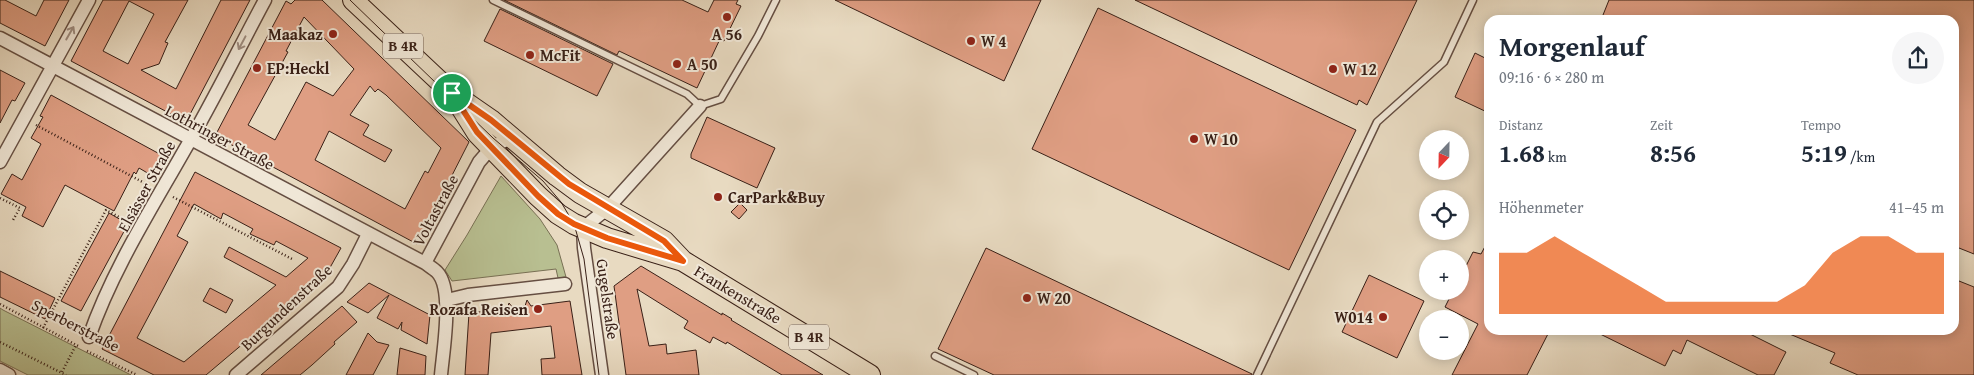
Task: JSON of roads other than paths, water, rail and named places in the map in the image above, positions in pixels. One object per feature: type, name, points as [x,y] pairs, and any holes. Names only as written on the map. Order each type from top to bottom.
[{"type":"main road","name":"Frankenstraße","points":[[353,0],[452,93],[491,120],[510,138],[569,184],[664,241],[683,261],[870,375]]},
{"type":"main road","name":"Frankenstraße","points":[[452,93],[477,132],[545,203],[558,214],[583,228],[634,248],[683,261]]},
{"type":"street","points":[[0,162],[89,0]]},
{"type":"street","name":"Elsässer Straße","points":[[89,337],[99,307],[265,0]]},
{"type":"street","name":"Lothringer Straße","points":[[0,38],[425,263]]},
{"type":"street","points":[[583,228],[608,208],[700,106]]},
{"type":"street","points":[[492,147],[510,138]]},
{"type":"street","name":"Voltastraße","points":[[442,375],[447,300],[442,280],[437,272],[425,263],[479,162],[492,147]]},
{"type":"street","name":"Gugelstraße","points":[[583,228],[584,248],[602,375]]},
{"type":"street","name":"Burgundenstraße","points":[[236,375],[338,287],[353,264],[368,234]]},
{"type":"street","points":[[447,300],[468,295],[565,284]]},
{"type":"street","points":[[0,370],[9,375]]},
{"type":"lane","points":[[493,0],[687,94],[700,106],[721,99],[758,36],[776,0]]},
{"type":"lane","points":[[1257,375],[1376,122],[1444,62],[1473,0]]},
{"type":"lane","points":[[935,356],[974,375]]},
{"type":"tram line","points":[[350,0],[493,138],[543,181],[561,202],[574,224],[584,259],[599,375]]},
{"type":"place","name":"A 56","points":[[727,17]]},
{"type":"place","name":"Maakaz","points":[[333,34]]},
{"type":"place","name":"W 4","points":[[971,41]]},
{"type":"place","name":"McFit","points":[[530,55]]},
{"type":"place","name":"A 50","points":[[677,64]]},
{"type":"place","name":"EP:Heckl","points":[[257,68]]},
{"type":"place","name":"W 12","points":[[1333,69]]},
{"type":"place","name":"W 10","points":[[1194,139]]},
{"type":"place","name":"CarPark&Buy","points":[[718,197]]},
{"type":"place","name":"W 20","points":[[1027,298]]},
{"type":"place","name":"Rozafa Reisen","points":[[538,309]]},
{"type":"place","name":"W014","points":[[1383,317]]}]
